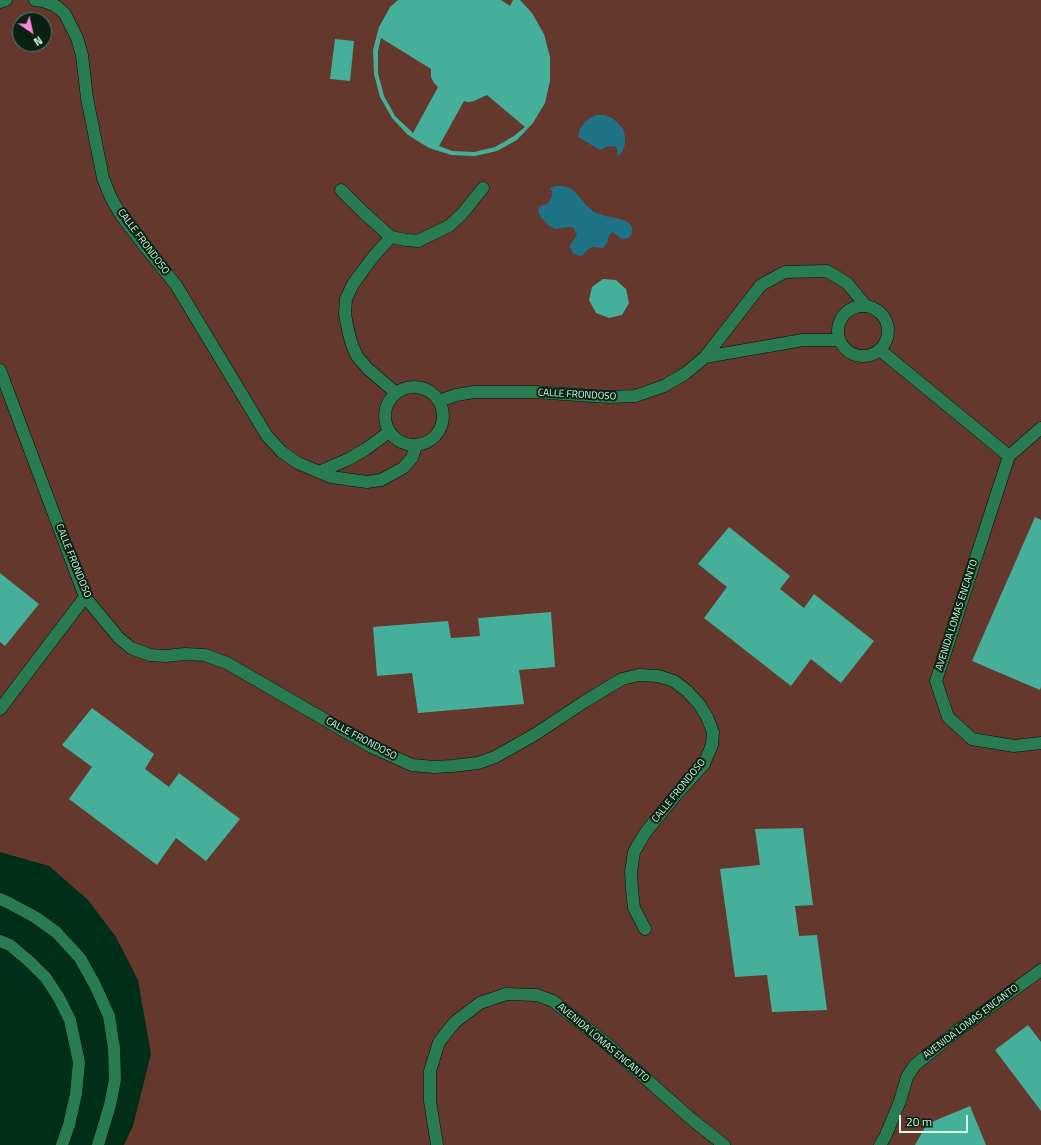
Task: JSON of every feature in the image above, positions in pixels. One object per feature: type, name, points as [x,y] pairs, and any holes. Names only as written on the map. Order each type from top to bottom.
[{"type":"street","points":[[0,2],[6,0]]},
{"type":"street","name":"CALLE FRONDOSO","points":[[35,0],[43,1],[56,6],[65,14],[77,38],[82,55],[87,98],[102,178],[111,198],[121,215],[176,285],[267,436],[282,452],[298,463],[331,477],[367,482],[381,480],[403,468],[412,458],[416,446]]},
{"type":"street","points":[[341,190],[391,237],[418,241],[449,226],[462,214],[483,188]]},
{"type":"street","points":[[391,237],[373,256],[353,284],[346,299],[345,314],[352,345],[357,356],[367,368],[396,393]]},
{"type":"street","name":"CALLE FRONDOSO","points":[[439,401],[456,395],[474,392],[534,392],[609,398],[635,396],[664,386],[686,373],[705,357],[761,285],[785,272],[827,271],[847,283],[865,305]]},
{"type":"street","points":[[865,305],[879,310],[887,322],[888,337],[880,350],[869,356],[857,356],[846,350],[839,340],[837,327],[842,315],[852,307],[865,305]]},
{"type":"street","points":[[705,357],[803,340],[839,340]]},
{"type":"street","points":[[880,350],[1009,456],[1041,428]]},
{"type":"street","name":"CALLE FRONDOSO","points":[[0,370],[85,597],[118,638],[131,648],[150,655],[205,655],[227,663],[372,747],[412,765],[434,767],[478,763],[495,758],[622,679],[639,675],[658,676],[674,681],[687,691],[708,717],[712,732],[712,745],[704,764],[650,827],[634,852],[631,872],[634,908],[645,929]]},
{"type":"street","points":[[408,388],[422,388],[434,395],[439,401],[443,421],[437,434],[427,442],[416,446],[399,442],[389,432],[385,418],[387,405],[396,393],[408,388]]},
{"type":"street","points":[[319,472],[349,459],[366,449],[389,432]]},
{"type":"street","name":"AVENIDA LOMAS ENCANTO","points":[[1009,456],[936,681],[948,717],[972,739],[1014,746],[1041,743]]},
{"type":"street","points":[[0,709],[85,597]]},
{"type":"street","points":[[0,899],[35,917],[56,932],[80,958],[95,985],[109,1016],[114,1048],[115,1080],[110,1104],[98,1145]]},
{"type":"street","points":[[0,941],[10,946],[30,962],[46,978],[59,998],[70,1020],[78,1062],[76,1094],[62,1145]]},
{"type":"street","name":"AVENIDA LOMAS ENCANTO","points":[[880,1145],[900,1102],[907,1077],[915,1065],[957,1030],[1041,970]]},
{"type":"street","name":"AVENIDA LOMAS ENCANTO","points":[[437,1145],[430,1101],[430,1071],[438,1042],[455,1022],[480,1003],[506,994],[537,995],[553,1002],[608,1044],[689,1117],[724,1145]]},
{"type":"shaded area","points":[[0,0],[1041,0],[1041,1145],[124,1145],[133,1126],[151,1054],[138,980],[116,937],[88,900],[49,866],[0,852]]},
{"type":"water","points":[[597,115],[604,115],[612,118],[623,129],[625,144],[618,157],[615,146],[606,147],[600,150],[578,137],[580,129],[584,123]]},
{"type":"water","points":[[556,186],[570,188],[594,212],[628,222],[632,227],[632,233],[628,238],[622,239],[612,232],[603,248],[593,247],[588,249],[583,255],[580,256],[574,254],[570,247],[577,235],[574,228],[569,227],[555,229],[548,225],[540,216],[538,211],[542,205],[546,205],[549,202],[552,196],[552,191],[550,188]]},
{"type":"building","points":[[398,0],[501,0],[510,6],[513,0],[520,0],[532,13],[544,34],[550,57],[550,81],[545,103],[533,123],[517,140],[497,151],[475,156],[451,155],[429,148],[408,135],[392,118],[380,97],[374,74],[373,50],[379,27],[390,7]],"holes":[[[381,38],[431,69],[431,77],[438,87],[413,133],[395,116],[384,96],[378,73],[378,51]],[[487,95],[525,127],[514,136],[495,147],[474,152],[452,151],[439,146],[464,101],[474,101]]]},
{"type":"building","points":[[335,39],[354,41],[350,81],[330,79]]},
{"type":"building","points":[[603,279],[616,280],[626,289],[629,303],[622,315],[609,318],[596,313],[589,300],[592,287]]},
{"type":"building","points":[[1035,517],[1041,520],[1040,690],[972,661]]},
{"type":"building","points":[[729,527],[790,576],[780,589],[804,608],[814,594],[874,641],[841,683],[811,659],[791,686],[704,618],[727,587],[698,564]]},
{"type":"building","points":[[0,573],[39,604],[5,646],[0,642]]},
{"type":"building","points":[[551,612],[555,667],[519,670],[524,704],[418,713],[412,673],[377,676],[373,627],[448,621],[451,638],[480,636],[478,618]]},
{"type":"building","points":[[92,708],[154,754],[145,769],[169,787],[179,773],[240,819],[206,861],[176,838],[157,865],[69,799],[92,767],[62,745]]},
{"type":"building","points":[[803,828],[813,905],[795,906],[799,936],[817,935],[827,1010],[772,1012],[767,975],[735,977],[720,869],[760,865],[755,829]]},
{"type":"building","points":[[1028,1025],[1041,1042],[1041,1111],[995,1050]]},
{"type":"building","points":[[970,1106],[986,1145],[915,1145],[927,1124]]}]
